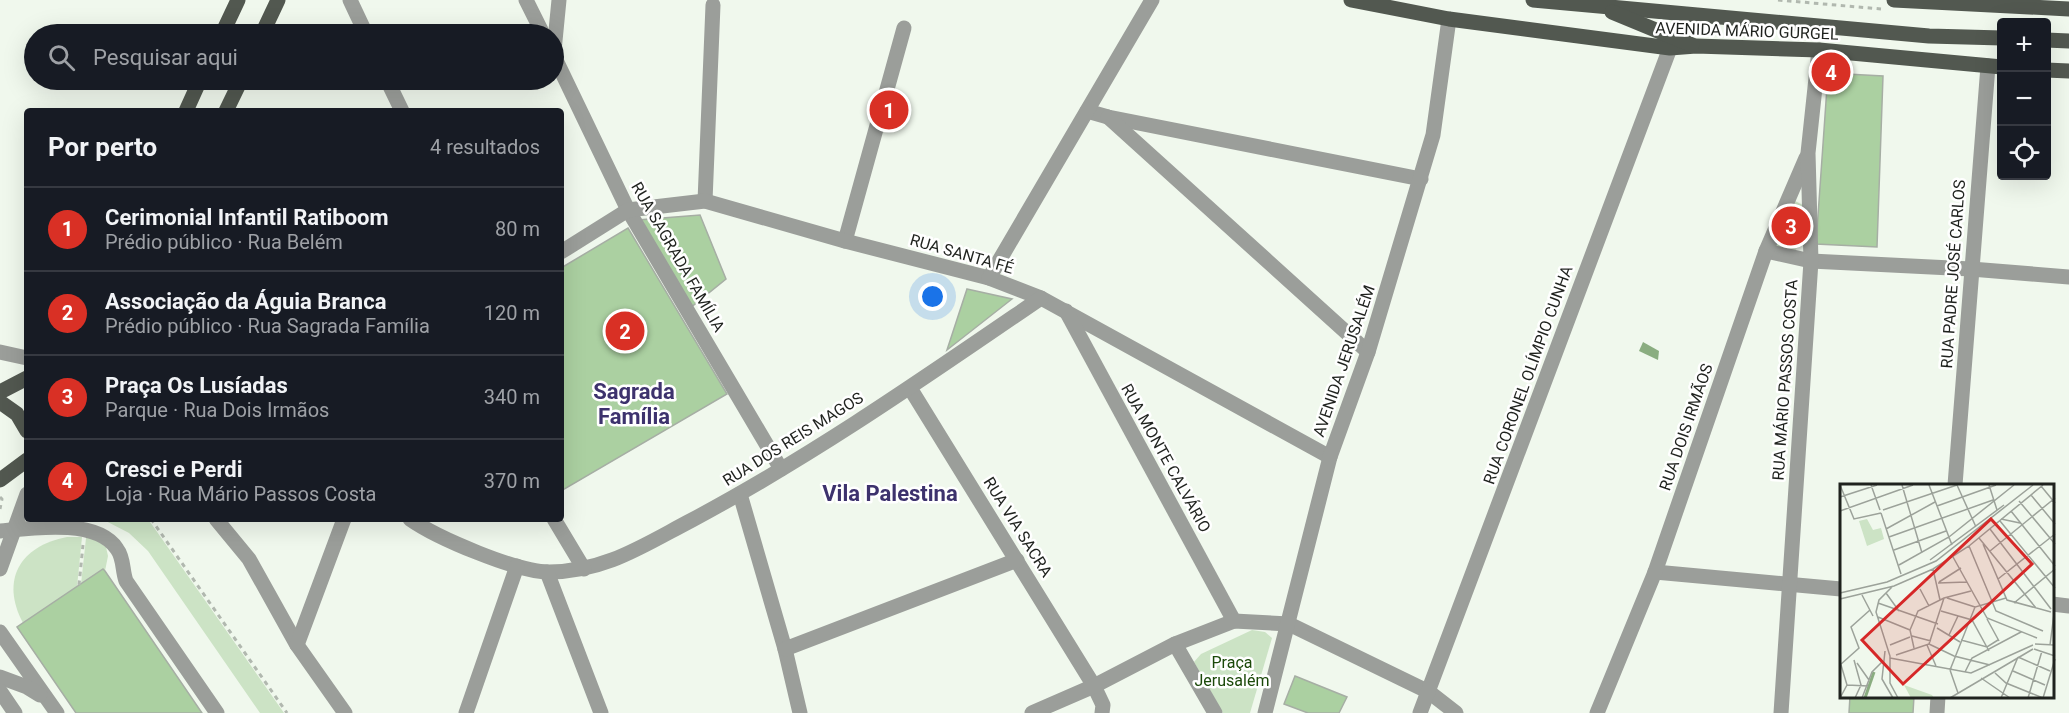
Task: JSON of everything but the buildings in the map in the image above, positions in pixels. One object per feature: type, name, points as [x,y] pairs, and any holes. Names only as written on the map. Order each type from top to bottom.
[{"type":"main road","points":[[227,24],[238,0]]},
{"type":"main road","points":[[267,24],[278,0]]},
{"type":"main road","name":"AVENIDA MÁRIO GURGEL","points":[[1351,0],[1449,19],[1670,48],[1696,46],[1819,50],[1995,66]]},
{"type":"main road","name":"AVENIDA MÁRIO GURGEL","points":[[1532,0],[1929,36],[1997,38]]},
{"type":"main road","points":[[1894,0],[2069,9]]},
{"type":"main road","points":[[1598,6],[1696,46]]},
{"type":"main road","points":[[2051,40],[2069,41]]},
{"type":"main road","points":[[2051,70],[2069,71]]},
{"type":"main road","points":[[187,108],[195,90]]},
{"type":"main road","points":[[227,108],[236,90]]},
{"type":"main road","points":[[0,392],[24,380]]},
{"type":"main road","points":[[0,402],[17,414],[24,426]]},
{"type":"main road","points":[[0,480],[24,462]]},
{"type":"street","points":[[350,0],[361,24]]},
{"type":"street","points":[[526,0],[538,24]]},
{"type":"street","points":[[557,24],[559,0]]},
{"type":"street","points":[[989,278],[1152,0]]},
{"type":"street","points":[[705,201],[713,5]]},
{"type":"street","name":"AVENIDA JERUSALÉM","points":[[1265,713],[1330,458],[1368,352],[1433,135],[1449,19]]},
{"type":"street","points":[[845,241],[904,28]]},
{"type":"street","name":"RUA CORONEL OLÍMPIO CUNHA","points":[[1420,713],[1670,48]]},
{"type":"street","name":"RUA MÁRIO PASSOS COSTA","points":[[1781,713],[1811,261],[1808,153],[1819,50]]},
{"type":"street","name":"RUA PADRE JOSÉ CARLOS","points":[[1955,484],[1971,269],[1995,66]]},
{"type":"street","name":"RUA SAGRADA FAMÍLIA","points":[[564,77],[628,210],[782,469]]},
{"type":"street","points":[[392,90],[401,108]]},
{"type":"street","points":[[1087,111],[1421,179]]},
{"type":"street","points":[[1108,117],[1368,352]]},
{"type":"street","name":"RUA DOIS IRMÃOS","points":[[1597,713],[1655,572],[1766,251],[1808,153]]},
{"type":"street","name":"RUA SANTA FÉ","points":[[564,250],[628,210],[705,201],[845,241],[989,278],[1041,298],[1330,458]]},
{"type":"street","points":[[1766,251],[1811,261],[1971,269],[2069,277]]},
{"type":"street","name":"RUA DOS REIS MAGOS","points":[[416,522],[475,552],[517,566],[547,572],[584,569],[615,560],[740,494],[782,469],[910,388],[1041,298]]},
{"type":"street","name":"RUA MONTE CALVÁRIO","points":[[1066,312],[1234,621]]},
{"type":"street","points":[[0,352],[24,357]]},
{"type":"street","name":"RUA VIA SACRA","points":[[910,388],[1094,686],[1103,705],[1102,713]]},
{"type":"street","points":[[740,494],[785,649],[800,713]]},
{"type":"street","points":[[0,569],[7,531],[24,500]]},
{"type":"street","points":[[218,522],[249,559],[297,645],[345,713]]},
{"type":"street","points":[[297,645],[343,522]]},
{"type":"street","points":[[556,522],[584,569]]},
{"type":"street","points":[[7,531],[85,529],[106,539],[116,547],[121,557],[126,580],[217,713]]},
{"type":"street","points":[[785,649],[1017,560]]},
{"type":"street","points":[[466,713],[517,566]]},
{"type":"street","points":[[547,572],[601,713]]},
{"type":"street","points":[[1655,572],[1840,589]]},
{"type":"street","points":[[2054,604],[2069,606]]},
{"type":"street","points":[[1032,713],[1094,686],[1175,644],[1234,621],[1289,624],[1429,692],[1456,713]]},
{"type":"street","points":[[0,632],[54,709]]},
{"type":"street","points":[[1175,644],[1215,713]]},
{"type":"street","points":[[0,677],[27,687],[54,709]]},
{"type":"street","points":[[0,691],[15,713]]},
{"type":"street","points":[[1937,713],[1938,698]]},
{"type":"path","points":[[0,497],[2,500],[0,509]]},
{"type":"path","points":[[153,522],[287,713]]},
{"type":"path","points":[[79,585],[85,529]]},
{"type":"green space","points":[[1795,201],[1803,205],[1804,210],[1796,250],[1776,250],[1773,242]]},
{"type":"green space","points":[[108,522],[150,522],[284,713],[260,713],[148,551],[129,533]]},
{"type":"green space","points":[[67,537],[82,537],[77,587],[23,623],[16,607],[14,593],[14,579],[19,567],[37,548]]},
{"type":"green space","points":[[86,538],[93,538],[106,547],[108,556],[105,571],[103,569],[81,584]]},
{"type":"green space","name":"Praça Jerusalém","points":[[1252,630],[1265,632],[1272,638],[1250,713],[1223,713],[1194,662],[1201,654]]},
{"type":"shaded area","points":[[1643,342],[1659,351],[1658,360],[1639,351]]},
{"type":"place","name":"Cresci e Perdi","points":[[1831,72]]},
{"type":"place","name":"Cerimonial Infantil Ratiboom","points":[[889,110]]},
{"type":"place","name":"Praça Os Lusíadas","points":[[1791,226]]},
{"type":"place","name":"Associação da Águia Branca","points":[[625,331]]},
{"type":"district","name":"Sagrada Família","points":[[634,404]]},
{"type":"district","name":"Vila Palestina","points":[[890,493]]}]
